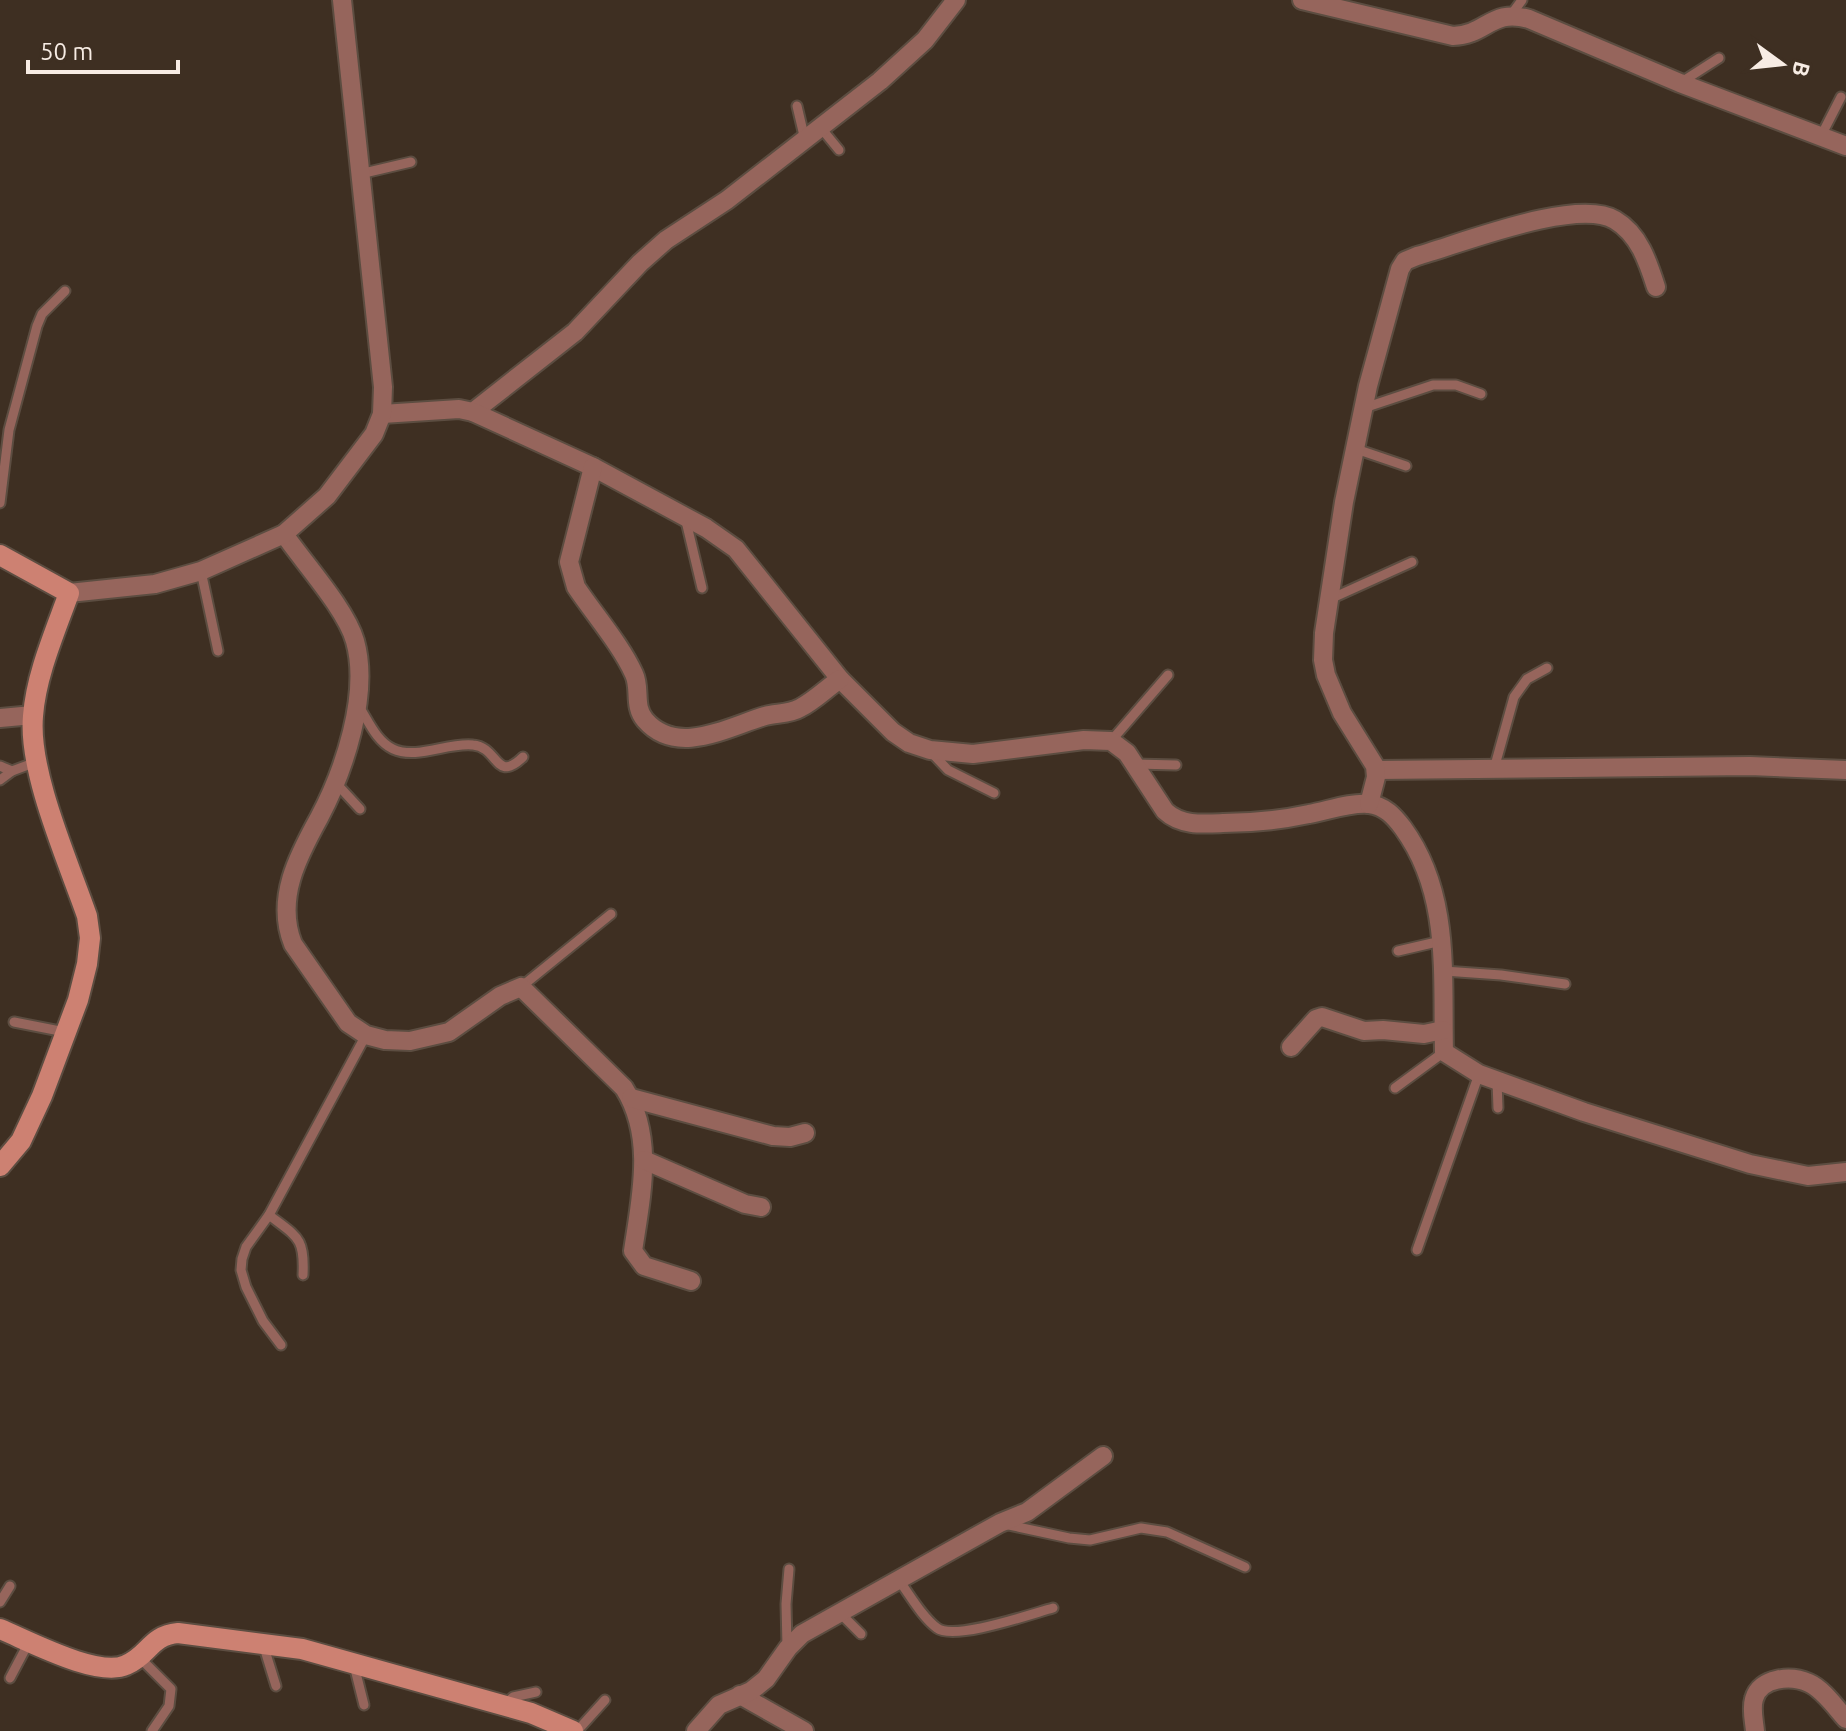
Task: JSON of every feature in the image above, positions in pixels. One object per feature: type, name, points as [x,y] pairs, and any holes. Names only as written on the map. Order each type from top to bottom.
[{"type":"street","points":[[0,555],[69,593],[155,584],[201,571],[284,534],[327,496],[374,434],[382,414],[383,387],[342,0]]},
{"type":"street","points":[[473,412],[575,332],[666,240],[727,200],[880,81],[925,40],[956,0]]},
{"type":"street","points":[[1302,0],[1453,36],[1476,32],[1497,18],[1511,15],[1529,19],[1680,83],[1845,144]]},
{"type":"street","points":[[1369,804],[1376,770],[1372,756],[1342,713],[1323,660],[1328,600],[1364,408],[1394,284],[1405,261],[1549,217],[1593,214],[1611,217],[1635,238],[1656,287]]},
{"type":"street","points":[[382,414],[459,409],[473,412],[593,467],[685,516],[736,549],[840,679],[893,732],[909,743],[930,750],[973,754],[1084,740],[1111,741],[1119,745],[1134,764],[1165,811],[1185,822],[1287,819],[1369,804],[1385,809],[1394,817],[1423,860],[1437,898],[1444,971],[1444,1052],[1488,1078],[1750,1164],[1808,1176],[1846,1172]]},
{"type":"street","points":[[593,467],[571,550],[571,573],[576,587],[633,672],[639,712],[646,722],[674,737],[710,735],[766,716],[800,709],[840,679]]},
{"type":"street","points":[[284,534],[351,631],[358,658],[358,705],[352,732],[319,818],[300,851],[287,896],[287,929],[293,944],[348,1023],[366,1035],[385,1040],[432,1038],[449,1032],[500,996],[521,987],[631,1098],[638,1117],[644,1160],[633,1251],[644,1266],[691,1281]]},
{"type":"street","points":[[0,1166],[21,1141],[42,1096],[81,988],[90,938],[87,916],[38,775],[33,715],[44,667],[69,593]]},
{"type":"street","points":[[0,718],[33,715]]},
{"type":"street","points":[[1376,770],[1750,766],[1846,770]]},
{"type":"street","points":[[1291,1047],[1316,1019],[1322,1017],[1353,1030],[1424,1034],[1443,1030]]},
{"type":"street","points":[[631,1098],[773,1136],[783,1138],[805,1133]]},
{"type":"street","points":[[644,1160],[745,1204],[761,1207]]},
{"type":"street","points":[[696,1731],[719,1705],[751,1691],[766,1679],[802,1634],[1000,1523],[1027,1512],[1103,1456]]},
{"type":"street","points":[[0,1629],[77,1660],[106,1668],[118,1668],[139,1657],[163,1635],[178,1633],[302,1649],[531,1713],[575,1731]]},
{"type":"street","points":[[1755,1731],[1755,1696],[1764,1684],[1777,1679],[1812,1683],[1846,1719]]},
{"type":"street","points":[[740,1695],[804,1731]]},
{"type":"lane","points":[[1511,15],[1522,0]]},
{"type":"lane","points":[[1680,83],[1719,58]]},
{"type":"lane","points":[[1821,136],[1841,97]]},
{"type":"lane","points":[[797,106],[805,140]]},
{"type":"lane","points":[[821,128],[839,150]]},
{"type":"lane","points":[[360,174],[411,162]]},
{"type":"lane","points":[[0,503],[9,430],[37,326],[42,314],[65,291]]},
{"type":"lane","points":[[1364,408],[1433,385],[1456,385],[1481,394]]},
{"type":"lane","points":[[1356,449],[1406,466]]},
{"type":"lane","points":[[685,516],[702,588]]},
{"type":"lane","points":[[1328,600],[1412,562]]},
{"type":"lane","points":[[201,571],[218,651]]},
{"type":"lane","points":[[1494,770],[1514,697],[1527,679],[1547,668]]},
{"type":"lane","points":[[1111,741],[1168,675]]},
{"type":"lane","points":[[358,705],[379,739],[392,749],[413,752],[475,745],[487,750],[506,768],[523,757]]},
{"type":"lane","points":[[930,750],[948,770],[994,793]]},
{"type":"lane","points":[[0,780],[12,771],[36,762]]},
{"type":"lane","points":[[1134,764],[1176,765]]},
{"type":"lane","points":[[0,766],[12,771]]},
{"type":"lane","points":[[334,780],[360,809]]},
{"type":"lane","points":[[521,987],[611,914]]},
{"type":"lane","points":[[1398,951],[1441,941]]},
{"type":"lane","points":[[1444,971],[1565,984]]},
{"type":"lane","points":[[14,1022],[66,1033]]},
{"type":"lane","points":[[281,1345],[263,1321],[246,1287],[241,1270],[246,1247],[269,1215],[366,1035]]},
{"type":"lane","points":[[1395,1088],[1444,1052]]},
{"type":"lane","points":[[1488,1078],[1498,1108]]},
{"type":"lane","points":[[1417,1250],[1488,1078]]},
{"type":"lane","points":[[269,1215],[300,1242],[304,1255],[303,1275]]},
{"type":"lane","points":[[1000,1523],[1090,1540],[1141,1528],[1167,1532],[1245,1567]]},
{"type":"lane","points":[[788,1648],[786,1604],[789,1569]]},
{"type":"lane","points":[[898,1579],[931,1622],[948,1633],[1053,1608]]},
{"type":"lane","points":[[0,1602],[10,1586]]},
{"type":"lane","points":[[839,1612],[861,1634]]},
{"type":"lane","points":[[10,1678],[30,1641]]},
{"type":"lane","points":[[263,1644],[276,1686]]},
{"type":"lane","points":[[139,1657],[171,1689],[169,1706],[152,1731]]},
{"type":"lane","points":[[354,1663],[364,1705]]},
{"type":"lane","points":[[504,1705],[513,1697],[536,1692]]},
{"type":"lane","points":[[575,1731],[605,1700]]}]
